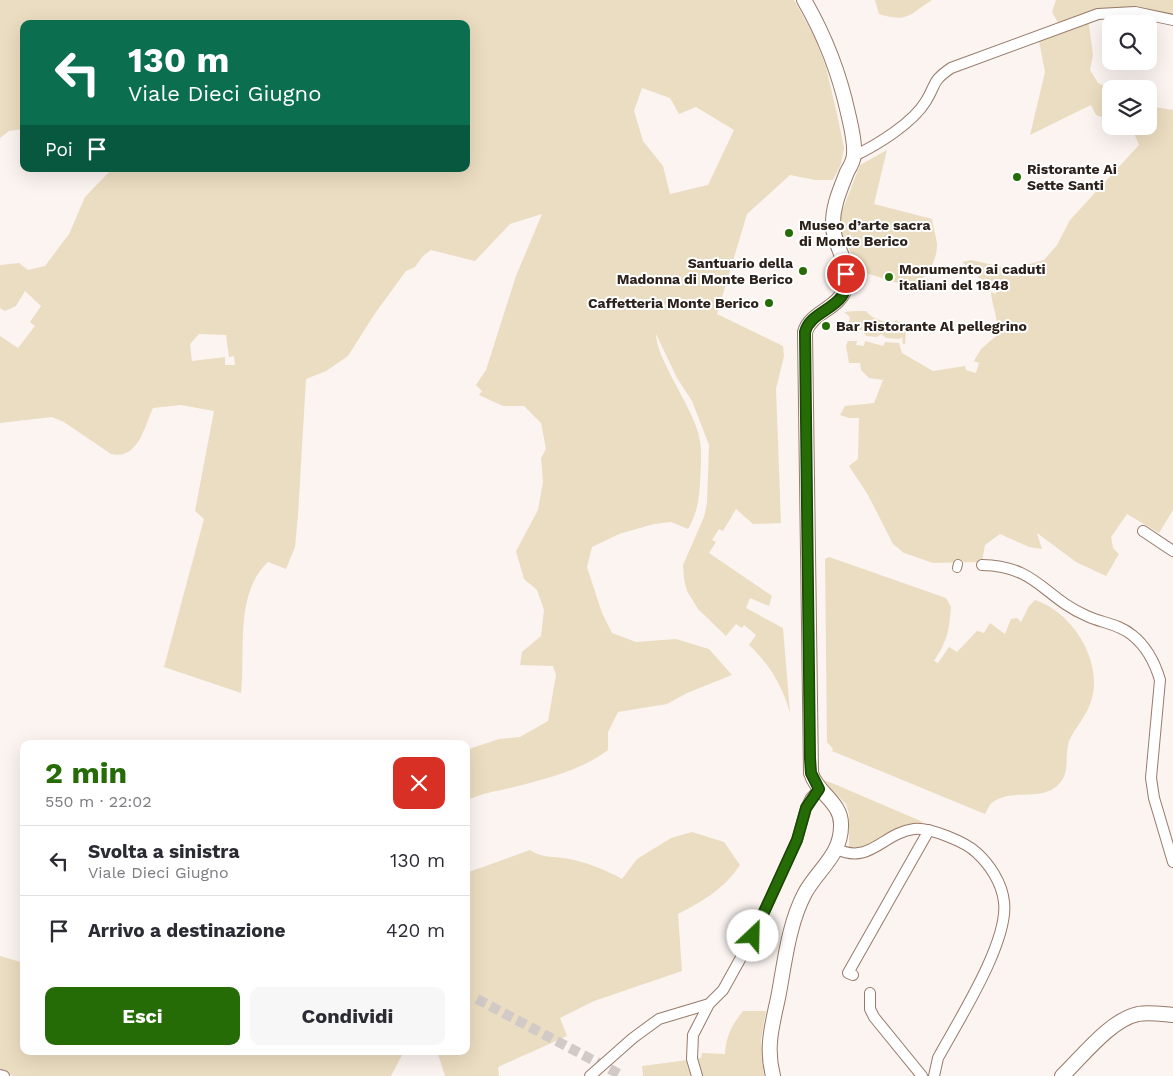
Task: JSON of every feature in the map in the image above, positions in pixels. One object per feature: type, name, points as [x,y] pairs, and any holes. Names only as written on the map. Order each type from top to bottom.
[{"type":"main road","points":[[773,1076],[770,1060],[770,1040],[788,945],[798,910],[815,878],[837,850],[841,833],[840,816],[832,801],[819,789],[811,773],[805,332],[808,324],[834,306],[846,286],[845,264],[833,228],[834,207],[854,156],[852,131],[842,85],[822,30],[804,0]]},
{"type":"main road","points":[[1062,1076],[1111,1028],[1136,1014],[1155,1013],[1173,1015]]},
{"type":"street","points":[[854,156],[910,120],[926,102],[936,78],[951,68],[1098,14],[1135,12],[1173,20]]},
{"type":"street","points":[[1143,531],[1173,552]]},
{"type":"street","points":[[982,565],[996,565],[1026,574],[1068,606],[1087,616],[1119,626],[1138,641],[1156,666],[1160,680],[1151,778],[1154,798],[1173,862]]},
{"type":"street","points":[[697,1076],[692,1059],[692,1035],[709,1004],[723,990],[753,936],[797,840],[806,808],[819,789]]},
{"type":"street","points":[[837,850],[849,855],[860,855],[890,838],[913,829],[929,830],[973,849],[996,877],[1004,902],[996,949],[938,1058],[934,1076]]},
{"type":"street","points":[[852,975],[848,973],[929,830]]},
{"type":"street","points":[[870,993],[870,1009],[874,1017],[922,1076]]},
{"type":"street","points":[[590,1076],[633,1038],[659,1019],[709,1004]]},
{"type":"street","points":[[0,1075],[4,1076]]},
{"type":"shaded area","points":[[0,0],[794,0],[815,38],[826,67],[844,148],[841,164],[833,180],[815,180],[790,175],[747,214],[717,314],[783,346],[784,356],[776,389],[781,523],[753,524],[736,509],[723,531],[719,529],[712,540],[716,542],[709,553],[772,596],[769,606],[750,598],[746,608],[783,628],[790,713],[783,693],[774,676],[749,645],[756,635],[744,625],[742,628],[736,624],[726,636],[698,609],[687,591],[683,565],[704,517],[707,503],[709,445],[692,401],[677,378],[656,334],[661,355],[693,418],[699,435],[701,469],[697,507],[688,529],[671,522],[654,524],[619,534],[592,547],[587,567],[602,613],[612,633],[636,642],[676,639],[709,649],[732,675],[687,693],[667,704],[618,712],[608,732],[608,750],[588,763],[554,776],[470,799],[470,749],[499,739],[520,737],[548,721],[556,675],[553,666],[520,665],[522,652],[541,636],[544,610],[537,590],[524,579],[516,551],[538,510],[543,482],[541,458],[546,449],[541,423],[524,406],[503,406],[479,395],[482,391],[476,385],[486,370],[516,276],[542,214],[510,224],[475,261],[431,250],[423,256],[415,267],[406,271],[376,312],[348,356],[326,371],[306,379],[295,547],[286,569],[268,562],[257,575],[250,590],[244,624],[241,693],[164,667],[204,519],[195,511],[214,411],[181,405],[153,408],[139,441],[128,452],[120,455],[111,454],[64,422],[52,417],[0,423],[0,336],[18,348],[35,326],[30,322],[41,306],[25,291],[16,306],[5,311],[0,308],[0,265],[19,263],[28,270],[45,266],[69,234],[85,197],[109,172],[470,172],[470,20],[20,20],[20,130],[9,131],[0,138]],"holes":[[[642,88],[670,98],[679,114],[696,107],[734,130],[708,185],[670,194],[663,166],[643,141],[634,111]],[[199,334],[226,335],[229,357],[234,356],[235,365],[225,365],[225,357],[192,361],[190,344]]]},
{"type":"shaded area","points":[[875,0],[932,0],[907,16],[896,18],[879,14]]},
{"type":"shaded area","points":[[1056,0],[1173,0],[1173,20],[1157,17],[1157,15],[1135,12],[1088,18],[1093,55],[1090,70],[1098,83],[1102,85],[1102,117],[1096,115],[1091,105],[1030,135],[1045,72],[1038,36],[1063,26],[1057,21],[1052,12]]},
{"type":"shaded area","points":[[1157,107],[1173,110],[1173,510],[1159,533],[1127,514],[1111,537],[1113,548],[1119,554],[1106,576],[1076,562],[1037,533],[1042,549],[1029,547],[1000,534],[985,545],[982,562],[933,563],[904,553],[893,544],[868,495],[849,466],[858,459],[859,418],[849,418],[840,415],[845,406],[874,403],[883,380],[869,378],[861,370],[860,363],[849,363],[846,346],[848,341],[857,341],[856,345],[864,346],[865,341],[883,346],[885,342],[899,343],[902,353],[933,371],[965,366],[966,370],[976,373],[979,363],[974,361],[981,349],[996,336],[996,319],[991,292],[996,294],[998,283],[987,279],[984,282],[962,262],[971,260],[1011,269],[1044,260],[1057,245],[1070,220],[1139,145],[1135,135],[1157,135]]},
{"type":"shaded area","points":[[887,150],[874,204],[932,219],[937,243],[933,264],[925,276],[907,286],[866,273],[857,265],[842,235],[839,219],[860,165]]},
{"type":"shaded area","points":[[866,311],[876,319],[885,321],[897,320],[906,332],[905,344],[903,344],[902,337],[899,339],[886,338],[881,334],[877,337],[866,336],[862,330],[850,329],[848,326],[850,317],[844,312]]},
{"type":"shaded area","points":[[829,557],[946,598],[951,607],[947,635],[934,661],[938,663],[949,647],[957,652],[977,631],[984,633],[990,623],[1005,634],[1011,619],[1017,618],[1021,622],[1029,606],[1035,600],[1049,606],[1062,616],[1073,627],[1089,656],[1094,686],[1091,701],[1084,717],[1069,741],[1066,770],[1058,785],[1043,793],[1001,798],[989,806],[985,814],[832,751],[833,749],[827,742],[825,559]]},
{"type":"shaded area","points":[[820,779],[923,822],[858,850],[849,848],[849,814],[846,804]]},
{"type":"shaded area","points":[[692,832],[724,842],[740,865],[720,888],[678,914],[682,971],[594,1001],[560,1018],[567,1036],[498,1067],[499,1076],[445,1076],[438,1055],[470,1055],[470,872],[530,850],[542,856],[571,859],[586,863],[622,879],[637,859],[671,838]]},
{"type":"shaded area","points":[[0,956],[20,962],[20,1055],[402,1055],[391,1076],[14,1076],[0,1072]]},
{"type":"shaded area","points":[[743,1011],[766,1011],[761,1040],[764,1076],[702,1076],[696,1058],[701,1058],[702,1053],[725,1054],[730,1031]]},
{"type":"shaded area","points":[[688,1060],[693,1076],[643,1076],[642,1066]]},
{"type":"tunnel","points":[[477,999],[623,1076]]},
{"type":"place","name":"Ristorante Ai Sette Santi","points":[[1017,177]]},
{"type":"place","name":"Museo d’arte sacra di Monte Berico","points":[[789,233]]},
{"type":"place","name":"Santuario della Madonna di Monte Berico","points":[[803,271]]},
{"type":"place","name":"Monumento ai caduti italiani del 1848","points":[[889,277]]},
{"type":"place","name":"Caffetteria Monte Berico","points":[[769,303]]},
{"type":"place","name":"Bar Ristorante Al pellegrino","points":[[826,326]]},
{"type":"route","points":[[753,936],[797,840],[806,808],[811,798],[819,789],[811,773],[810,758],[805,332],[808,324],[834,306],[843,294],[846,286],[846,274]]}]
